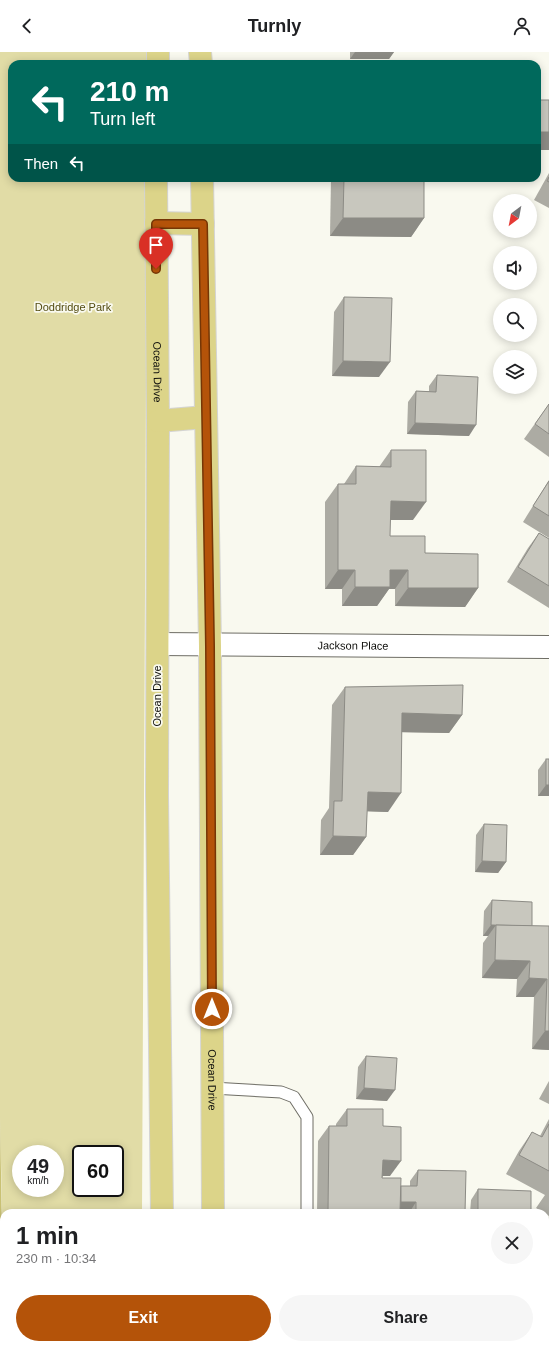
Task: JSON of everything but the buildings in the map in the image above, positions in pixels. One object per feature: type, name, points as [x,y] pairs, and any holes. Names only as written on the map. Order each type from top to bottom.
[{"type":"main road","name":"Ocean Drive","points":[[156,182],[158,421],[157,796],[162,1209]]},
{"type":"main road","name":"Ocean Drive","points":[[202,182],[210,646],[213,1209]]},
{"type":"main road","points":[[156,224],[203,224]]},
{"type":"main road","points":[[158,421],[206,417]]},
{"type":"street","name":"Jackson Place","points":[[158,644],[210,646],[549,647]]},
{"type":"lane","points":[[212,1088],[281,1092],[294,1097],[307,1117],[307,1209]]},
{"type":"green space","name":"Doddridge Park","points":[[0,52],[148,52],[148,60],[8,60],[8,182],[147,182],[142,1209],[2,1209],[0,1116]]},
{"type":"shaded area","points":[[0,1116],[2,1209],[0,1209]]},
{"type":"route","points":[[156,269],[156,224],[203,224],[210,646],[212,1009]]}]
